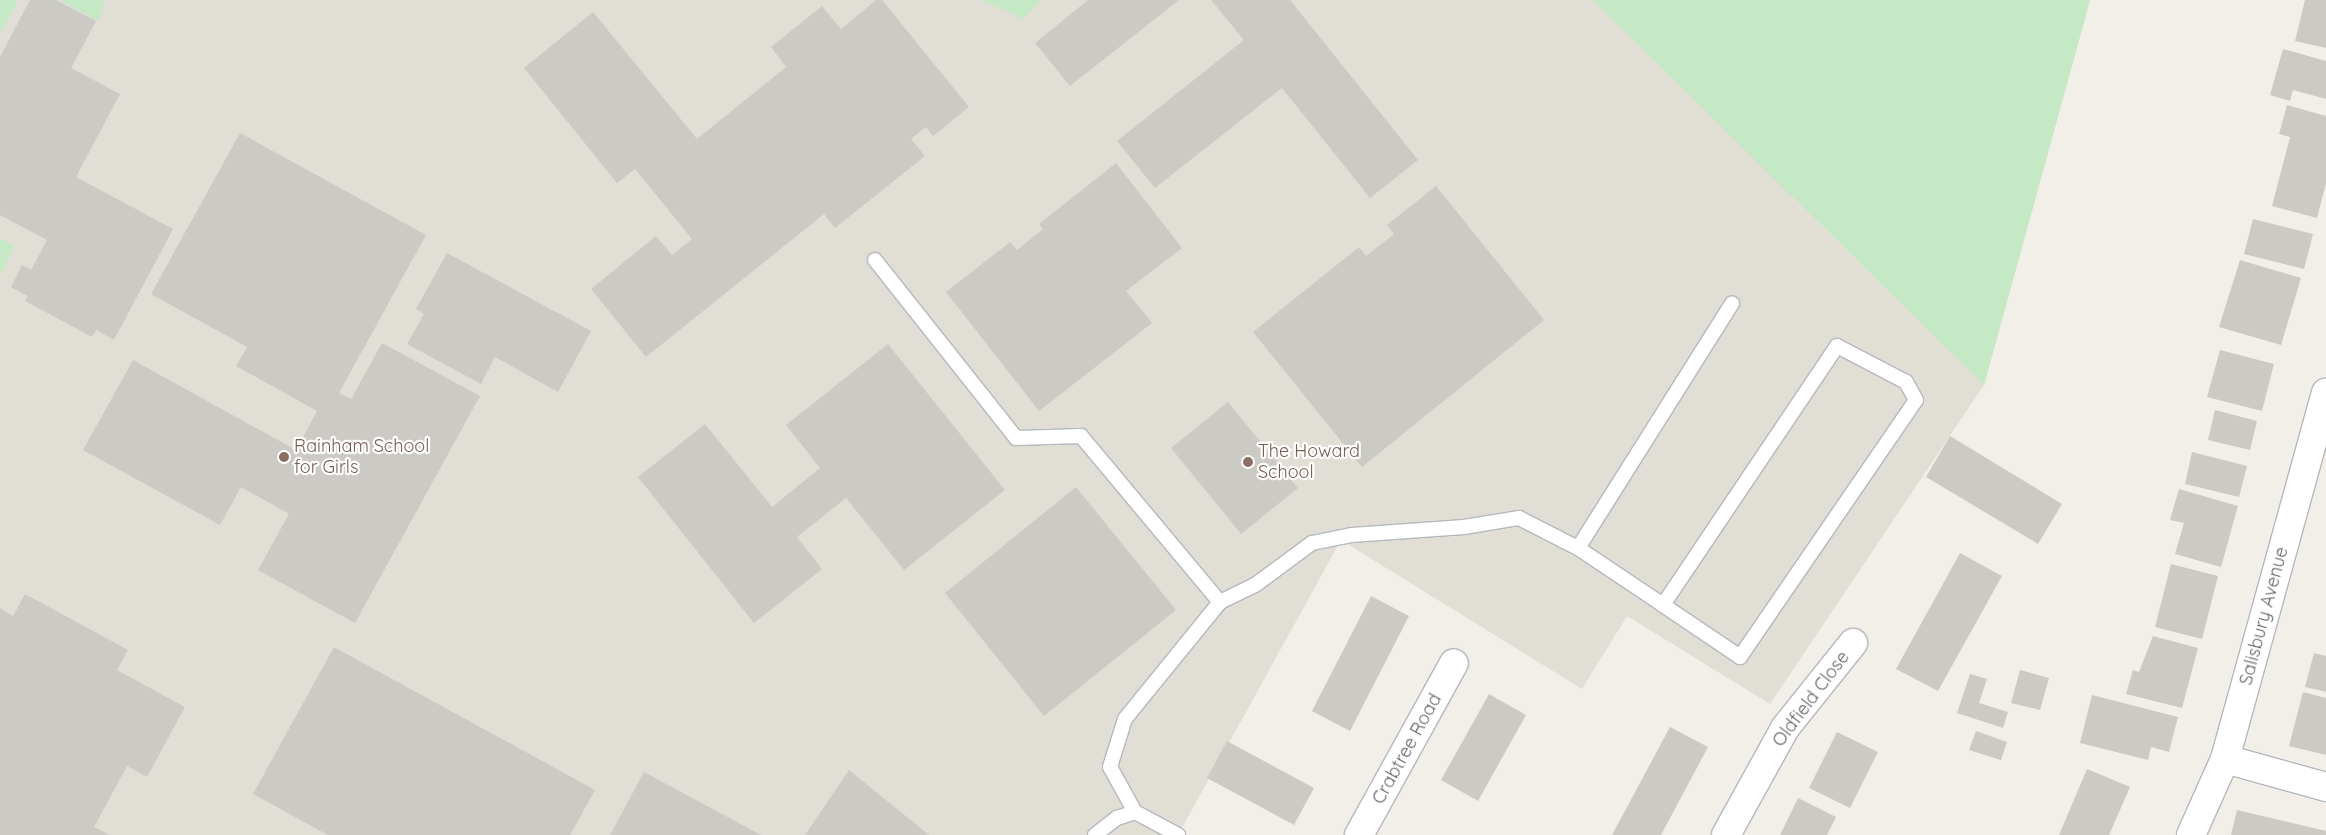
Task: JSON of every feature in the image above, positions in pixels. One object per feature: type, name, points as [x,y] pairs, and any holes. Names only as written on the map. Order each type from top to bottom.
[{"type":"street","name":"Salisbury Avenue","points":[[2192,835],[2225,759],[2326,393]]},
{"type":"street","name":"Oldfield Close","points":[[1726,835],[1785,728],[1853,643]]},
{"type":"street","name":"Crabtree Road","points":[[1359,835],[1454,663]]},
{"type":"street","points":[[2225,759],[2326,787]]},
{"type":"lane","points":[[875,260],[1016,438],[1080,436],[1220,602]]},
{"type":"lane","points":[[1578,548],[1732,303]]},
{"type":"lane","points":[[1178,835],[1135,812],[1110,767],[1125,719],[1220,602],[1255,585],[1312,543],[1352,535],[1464,527],[1519,518],[1578,548],[1740,657],[1916,400],[1906,382],[1836,346],[1663,605]]},
{"type":"lane","points":[[1095,835],[1118,818],[1135,812]]},
{"type":"shaded area","name":"The Howard School","points":[[0,0],[2090,0],[1984,385],[1770,704],[1627,616],[1582,689],[1341,540],[1178,835],[0,835]]},
{"type":"green space","points":[[0,0],[18,0],[0,34]]},
{"type":"green space","points":[[60,0],[105,0],[98,21]]},
{"type":"green space","points":[[982,0],[1040,0],[1024,19]]},
{"type":"green space","points":[[1593,0],[2090,0],[1984,385]]},
{"type":"green space","points":[[0,238],[14,246],[0,276]]},
{"type":"building","points":[[30,0],[56,0],[96,21],[71,68],[120,94],[76,177],[173,229],[114,340],[96,330],[92,337],[25,301],[28,296],[11,287],[22,265],[31,270],[47,240],[0,215],[0,57]]},
{"type":"building","points":[[876,0],[882,0],[969,107],[933,136],[926,127],[911,139],[925,156],[835,228],[824,214],[646,357],[591,289],[656,236],[672,255],[692,239],[635,169],[617,183],[524,68],[593,12],[697,139],[786,67],[771,47],[822,6],[841,29]]},
{"type":"building","points":[[1088,0],[1179,0],[1070,86],[1035,43]]},
{"type":"building","points":[[1211,0],[1290,0],[1418,160],[1370,198],[1282,88],[1155,188],[1117,141],[1244,40]]},
{"type":"building","points":[[2305,0],[2326,0],[2326,48],[2295,41]]},
{"type":"building","points":[[2283,49],[2326,61],[2326,99],[2293,90],[2290,101],[2270,95]]},
{"type":"building","points":[[2287,105],[2326,116],[2326,183],[2317,218],[2272,206],[2290,137],[2279,134]]},
{"type":"building","points":[[240,133],[426,235],[339,393],[351,399],[382,343],[480,396],[355,623],[258,570],[289,514],[241,487],[220,525],[83,450],[133,360],[296,450],[317,411],[236,366],[247,347],[151,294]]},
{"type":"building","points":[[1116,163],[1182,248],[1126,291],[1152,323],[1039,411],[946,292],[1010,242],[1017,250],[1043,229],[1039,224]]},
{"type":"building","points":[[1436,186],[1544,320],[1362,467],[1253,332],[1359,247],[1366,256],[1394,234],[1387,225]]},
{"type":"building","points":[[2253,219],[2313,234],[2304,269],[2244,254]]},
{"type":"building","points":[[447,253],[591,331],[558,392],[495,357],[481,384],[407,344],[424,314],[416,309]]},
{"type":"building","points":[[2240,260],[2301,278],[2281,345],[2219,327]]},
{"type":"building","points":[[888,344],[1005,490],[904,570],[846,498],[797,537],[822,569],[754,623],[638,477],[705,424],[772,507],[820,468],[786,425]]},
{"type":"building","points":[[2220,350],[2274,364],[2262,411],[2207,397]]},
{"type":"building","points":[[1228,402],[1298,488],[1241,534],[1171,448]]},
{"type":"building","points":[[2215,410],[2257,421],[2250,450],[2208,440]]},
{"type":"building","points":[[1950,436],[2062,504],[2038,544],[1926,477]]},
{"type":"building","points":[[2192,452],[2247,466],[2239,497],[2185,484]]},
{"type":"building","points":[[1076,487],[1176,610],[1044,716],[945,593]]},
{"type":"building","points":[[2179,489],[2238,506],[2221,567],[2175,554],[2184,523],[2170,520]]},
{"type":"building","points":[[1960,553],[2002,576],[1938,691],[1896,669]]},
{"type":"building","points":[[2171,564],[2218,576],[2202,639],[2155,627]]},
{"type":"building","points":[[25,594],[128,650],[117,670],[185,707],[147,777],[127,766],[94,827],[110,835],[0,835],[0,608],[13,616]]},
{"type":"building","points":[[1371,596],[1409,616],[1350,731],[1312,711]]},
{"type":"building","points":[[2153,636],[2198,648],[2182,708],[2126,694],[2133,670],[2139,672]]},
{"type":"building","points":[[334,647],[595,790],[570,835],[328,835],[253,794]]},
{"type":"building","points":[[2314,653],[2326,656],[2326,692],[2305,687]]},
{"type":"building","points":[[2020,670],[2049,678],[2040,710],[2011,703]]},
{"type":"building","points":[[1970,674],[1987,679],[1979,703],[2008,712],[2003,728],[1957,713]]},
{"type":"building","points":[[2303,692],[2326,698],[2326,755],[2289,746]]},
{"type":"building","points":[[1489,694],[1526,715],[1478,801],[1441,780]]},
{"type":"building","points":[[2092,695],[2178,717],[2169,752],[2151,747],[2148,760],[2080,743]]},
{"type":"building","points":[[1670,727],[1708,747],[1661,835],[1612,835]]},
{"type":"building","points":[[1976,731],[2007,742],[2001,760],[1969,750]]},
{"type":"building","points":[[1837,732],[1878,752],[1850,808],[1809,788]]},
{"type":"building","points":[[1227,741],[1314,788],[1294,825],[1207,778]]},
{"type":"building","points":[[2087,769],[2130,787],[2109,835],[2059,835]]},
{"type":"building","points":[[849,770],[929,835],[805,835]]},
{"type":"building","points":[[644,772],[761,835],[610,835]]},
{"type":"building","points":[[1798,798],[1836,817],[1827,835],[1780,835]]},
{"type":"building","points":[[2237,810],[2326,831],[2326,835],[2231,835]]},
{"type":"place","name":"Rainham School for Girls","points":[[284,457]]},
{"type":"place","name":"The Howard School","points":[[1248,462]]}]
